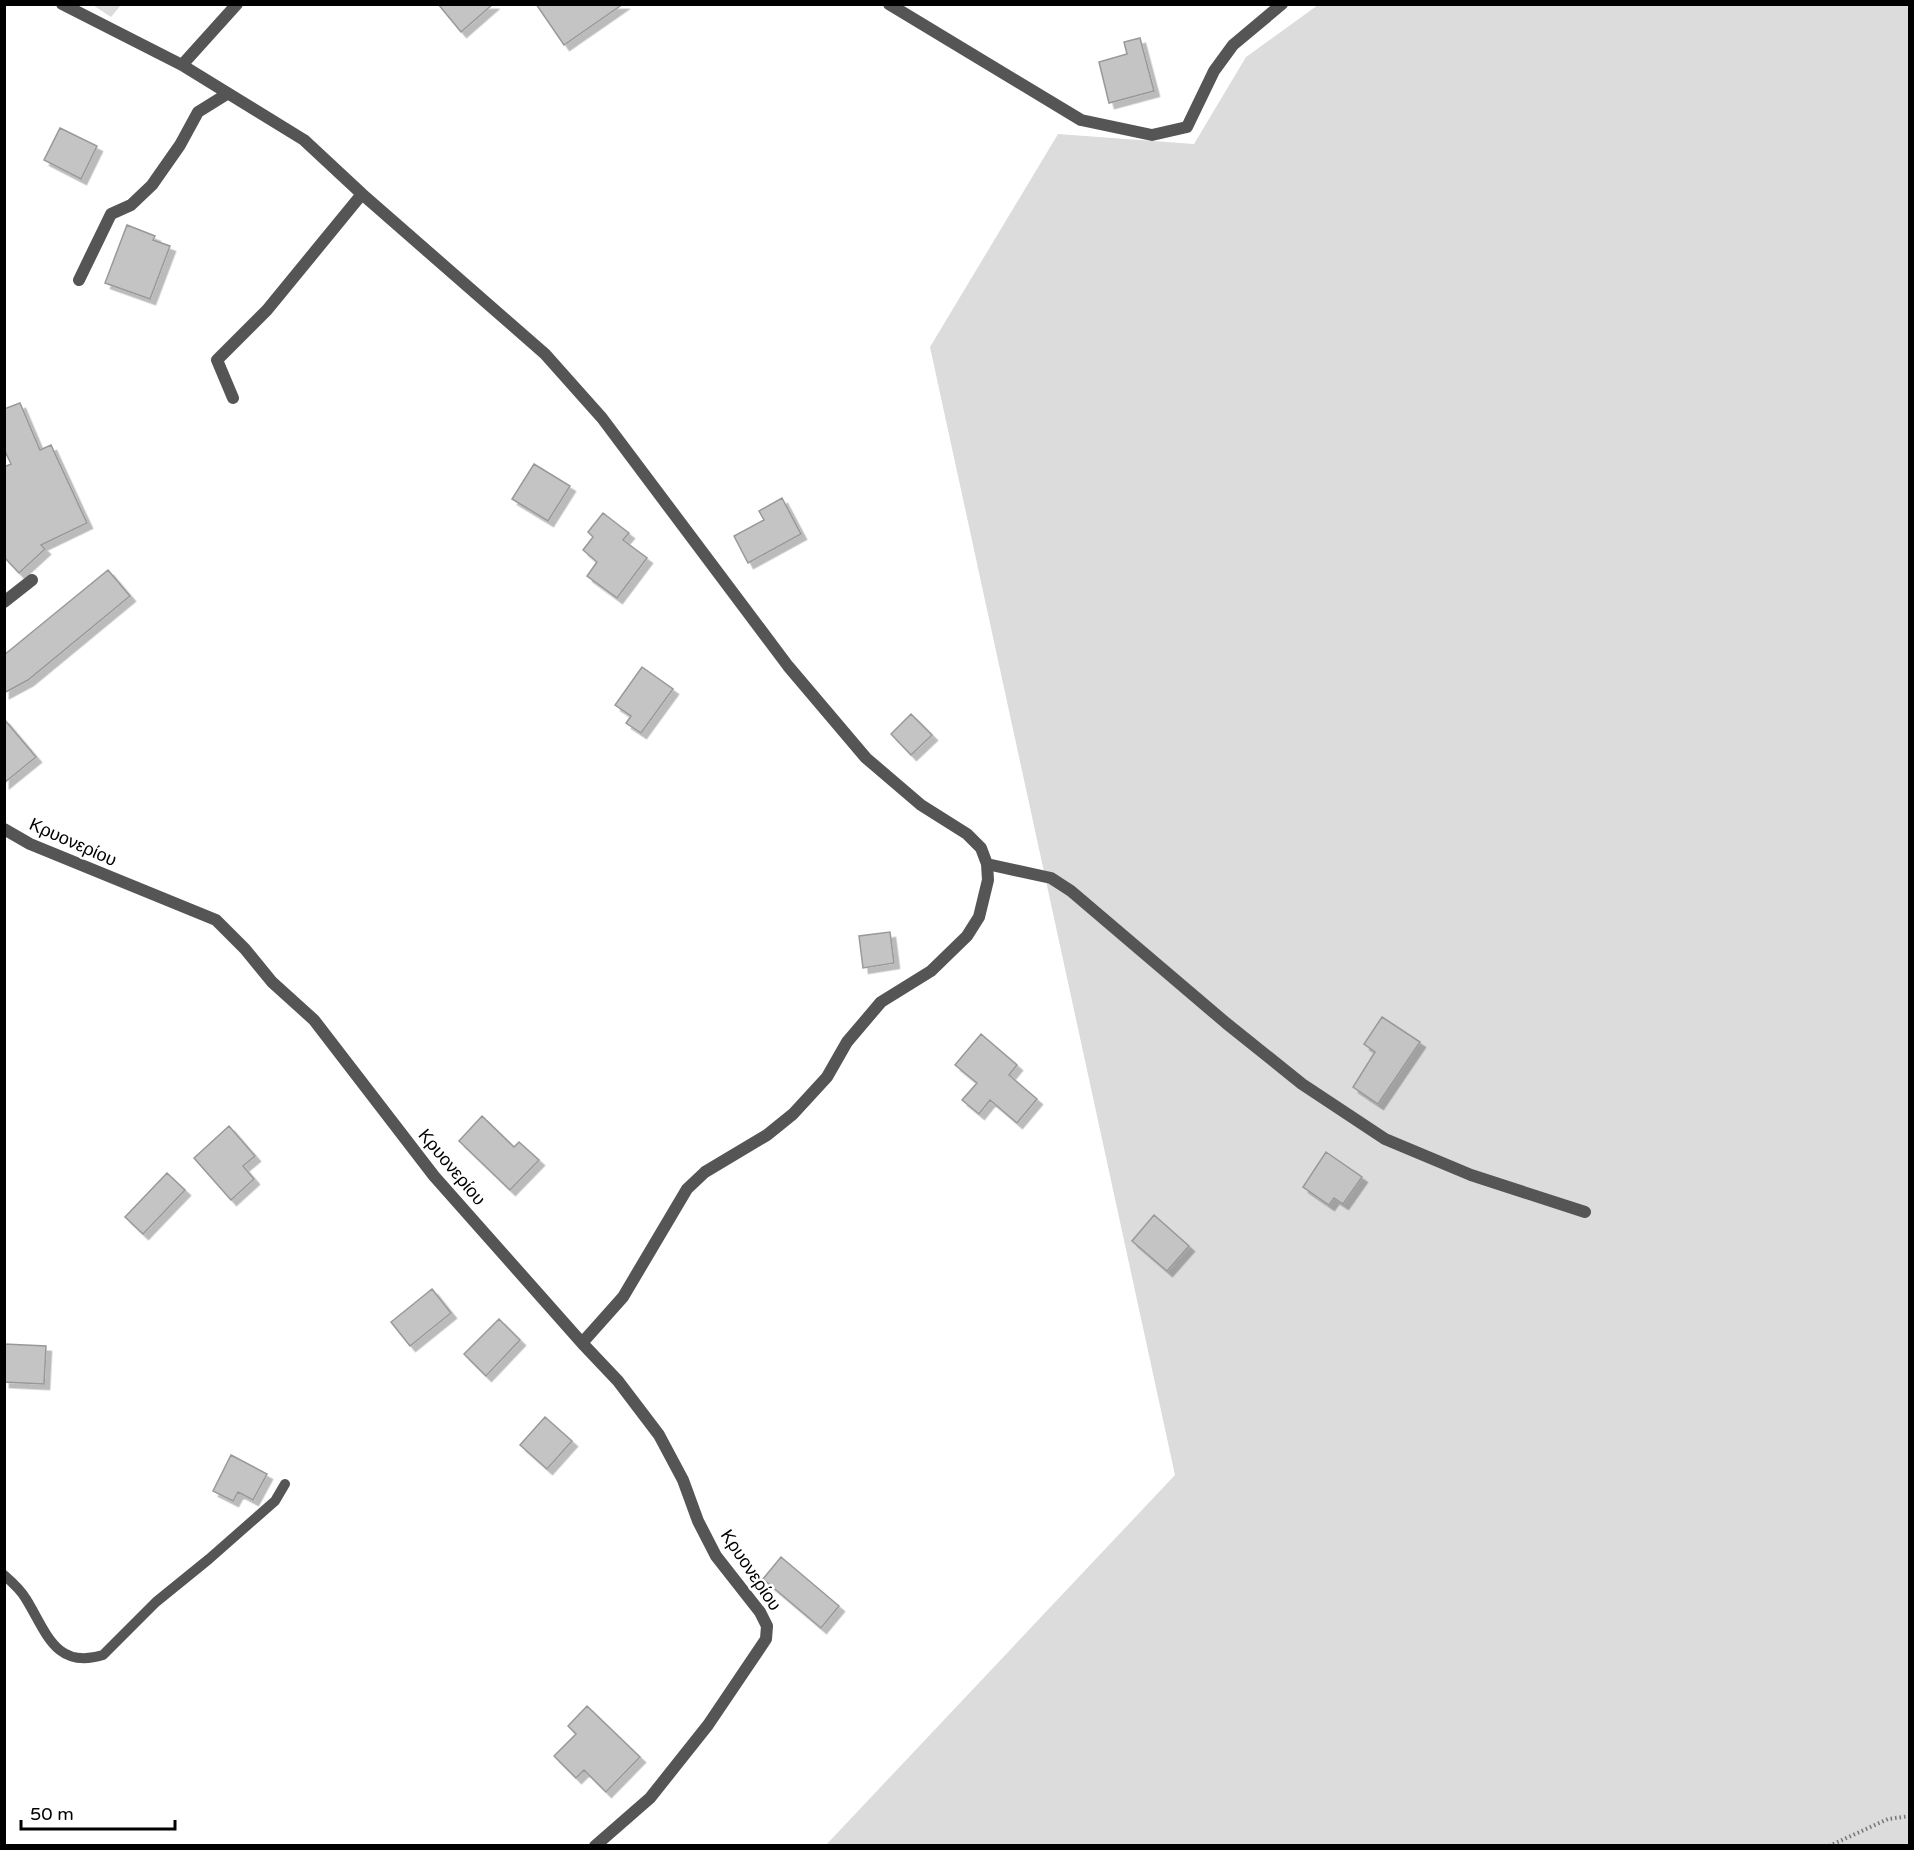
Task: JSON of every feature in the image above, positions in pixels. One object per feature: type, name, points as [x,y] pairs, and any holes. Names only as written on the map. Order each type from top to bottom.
[{"type":"street","points":[[62,4],[182,65],[304,140],[362,194],[545,354],[602,418],[788,666],[866,758],[921,805],[967,834],[981,849],[987,864],[988,880],[980,917],[967,936],[931,971],[881,1002],[848,1042],[827,1077],[793,1114],[766,1135],[705,1172],[687,1189],[623,1297],[582,1343]]},
{"type":"street","points":[[182,65],[237,4]]},
{"type":"street","points":[[889,4],[1081,120],[1152,135],[1187,127],[1214,71],[1233,45],[1282,4]]},
{"type":"street","points":[[79,280],[111,214],[131,205],[152,185],[180,145],[198,112],[227,94]]},
{"type":"street","points":[[233,398],[217,360],[267,310],[362,194]]},
{"type":"street","points":[[4,602],[32,580]]},
{"type":"street","name":"Κρυονερίου","points":[[4,829],[30,844],[216,920],[245,949],[272,982],[314,1020],[434,1176],[618,1381],[659,1435],[683,1480],[698,1521],[716,1556],[760,1612],[767,1626],[766,1639],[708,1725],[650,1798],[595,1845]]},
{"type":"street","points":[[987,864],[1051,878],[1071,891],[1226,1023],[1302,1084],[1385,1139],[1472,1175],[1585,1212]]},
{"type":"lane","points":[[4,1575],[25,1596],[46,1636],[63,1652],[77,1659],[97,1656],[103,1654],[156,1602],[275,1501],[285,1484]]},
{"type":"path","points":[[1829,1845],[1888,1819],[1910,1816]]},
{"type":"shaded area","points":[[93,5],[121,5],[111,17]]},
{"type":"shaded area","points":[[1318,5],[1909,5],[1909,1845],[825,1846],[1175,1475],[930,347],[1058,134],[1194,144],[1246,57]]},
{"type":"building","points":[[438,4],[493,4],[461,32]]},
{"type":"building","points":[[536,4],[623,4],[564,45]]},
{"type":"building","points":[[1140,38],[1154,91],[1109,103],[1099,62],[1127,54],[1124,42]]},
{"type":"building","points":[[60,128],[97,146],[81,179],[44,160]]},
{"type":"building","points":[[127,225],[155,236],[153,240],[170,246],[150,299],[105,283]]},
{"type":"building","points":[[20,403],[40,450],[51,445],[87,523],[41,545],[45,549],[19,573],[4,557],[4,467],[11,464],[4,449],[4,409]]},
{"type":"building","points":[[534,464],[570,486],[548,521],[512,499]]},
{"type":"building","points":[[782,498],[801,534],[748,563],[734,536],[764,520],[759,511]]},
{"type":"building","points":[[603,513],[629,533],[623,540],[647,558],[617,598],[587,576],[597,562],[583,550],[593,537],[588,532]]},
{"type":"building","points":[[108,570],[130,596],[28,680],[4,693],[4,655]]},
{"type":"building","points":[[642,667],[673,689],[641,733],[626,723],[631,716],[615,705]]},
{"type":"building","points":[[911,714],[932,735],[911,755],[891,734]]},
{"type":"building","points":[[4,719],[36,757],[4,783]]},
{"type":"building","points":[[890,932],[894,963],[863,968],[859,936]]},
{"type":"building","points":[[1382,1017],[1420,1042],[1378,1104],[1353,1087],[1375,1052],[1364,1044]]},
{"type":"building","points":[[981,1034],[1017,1065],[1009,1075],[1037,1099],[1017,1123],[990,1100],[979,1114],[962,1100],[977,1083],[955,1065]]},
{"type":"building","points":[[482,1116],[514,1147],[519,1142],[539,1160],[510,1190],[459,1141]]},
{"type":"building","points":[[229,1126],[255,1156],[243,1166],[254,1179],[231,1200],[194,1158]]},
{"type":"building","points":[[1326,1152],[1362,1177],[1343,1204],[1334,1198],[1329,1205],[1303,1187]]},
{"type":"building","points":[[167,1173],[185,1190],[143,1234],[125,1217]]},
{"type":"building","points":[[1154,1215],[1189,1246],[1167,1271],[1132,1241]]},
{"type":"building","points":[[432,1289],[451,1313],[410,1346],[391,1322]]},
{"type":"building","points":[[499,1319],[520,1340],[486,1376],[464,1354]]},
{"type":"building","points":[[4,1344],[46,1346],[44,1384],[4,1382]]},
{"type":"building","points":[[545,1417],[572,1441],[547,1469],[520,1445]]},
{"type":"building","points":[[231,1455],[267,1474],[253,1500],[238,1492],[233,1501],[213,1491]]},
{"type":"building","points":[[781,1557],[839,1606],[821,1628],[763,1579]]},
{"type":"building","points":[[587,1706],[640,1757],[606,1792],[584,1770],[576,1778],[554,1756],[576,1734],[568,1726]]}]
